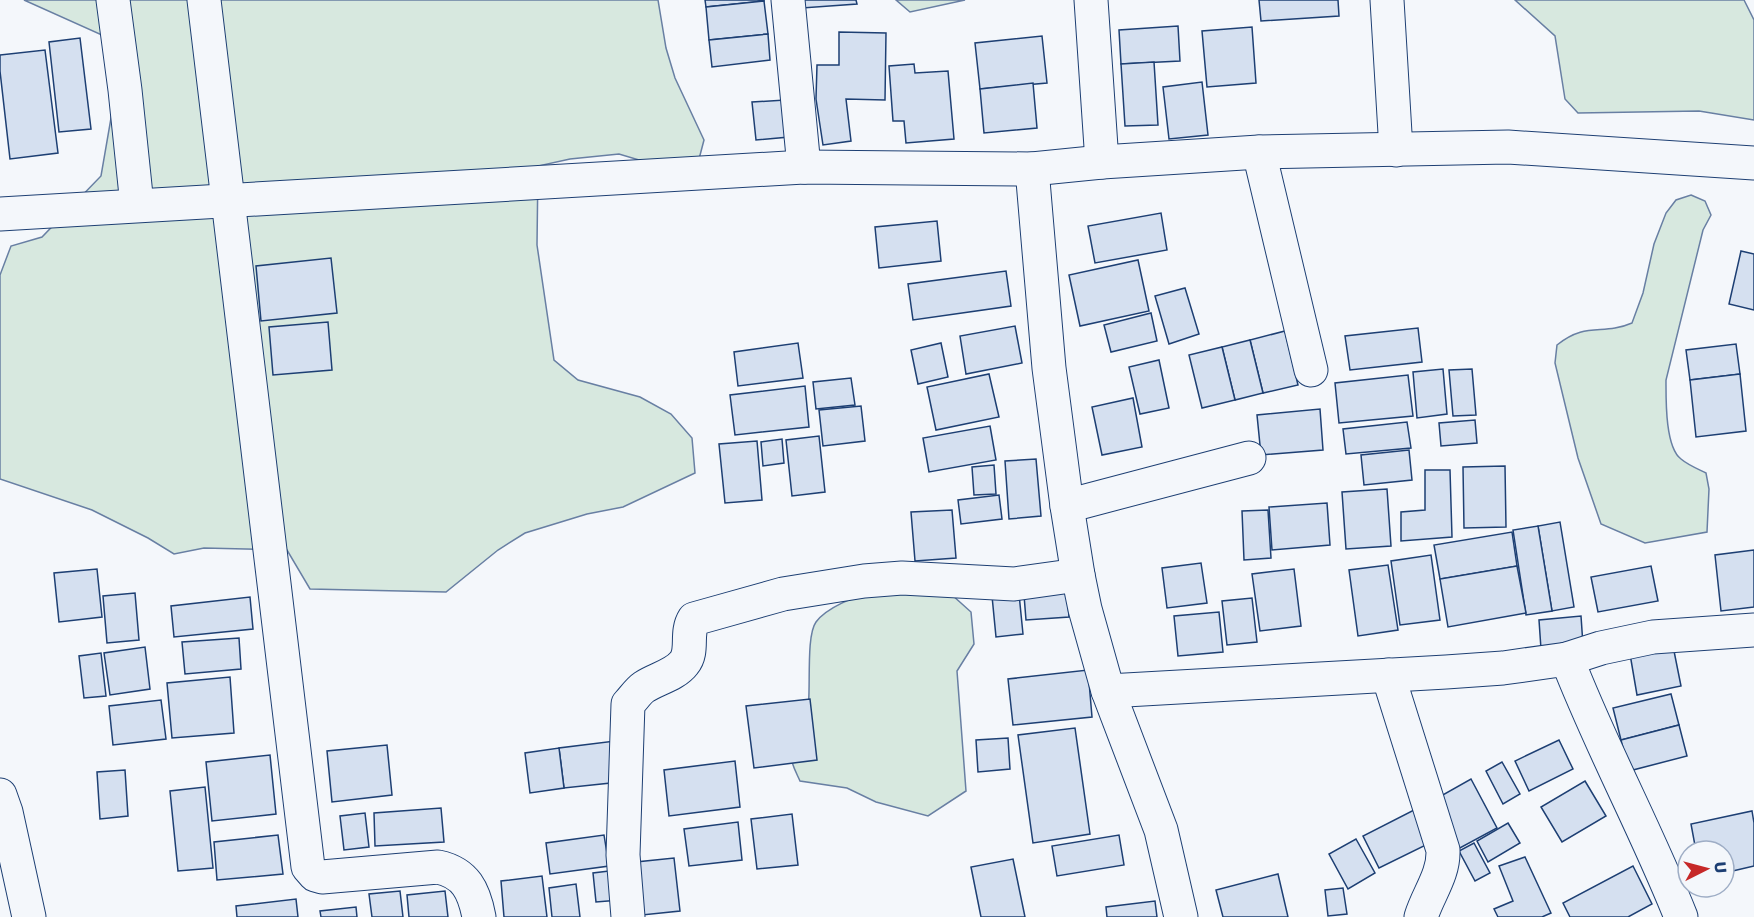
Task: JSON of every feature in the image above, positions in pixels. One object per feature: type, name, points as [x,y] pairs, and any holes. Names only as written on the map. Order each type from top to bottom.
[{"type":"street","points":[[113,0],[137,205]]},
{"type":"street","points":[[204,0],[308,867],[315,876],[322,877],[438,867],[452,870],[463,879],[475,896],[479,917]]},
{"type":"street","points":[[788,0],[804,167]]},
{"type":"street","points":[[1091,0],[1102,162]]},
{"type":"street","points":[[1387,0],[1396,150]]},
{"type":"street","points":[[0,214],[804,167],[1032,169],[1259,152],[1508,147],[1754,163]]},
{"type":"street","points":[[1259,152],[1311,370]]},
{"type":"street","points":[[1032,169],[1049,368],[1078,575],[1108,691],[1161,830],[1181,917]]},
{"type":"street","points":[[1067,506],[1249,458]]},
{"type":"street","points":[[628,917],[623,855],[628,704],[642,688],[682,666],[688,653],[689,631],[694,619],[783,594],[864,580],[902,578],[1014,584],[1078,575]]},
{"type":"street","points":[[1108,691],[1492,669],[1567,659],[1601,648],[1653,638],[1754,630]]},
{"type":"street","points":[[1567,659],[1587,712],[1646,835],[1681,917]]},
{"type":"street","points":[[1388,675],[1443,850],[1440,875],[1421,917]]},
{"type":"street","points":[[0,795],[5,831],[29,917]]},
{"type":"shaded area","points":[[24,0],[658,0],[666,48],[675,78],[704,140],[699,159],[649,163],[619,154],[570,159],[538,166],[537,245],[554,360],[578,380],[640,397],[671,414],[692,438],[695,473],[623,507],[587,514],[525,533],[498,550],[446,592],[310,589],[287,550],[204,548],[174,554],[148,538],[92,510],[0,479],[0,275],[11,246],[42,237],[101,176],[115,95],[102,35]]},
{"type":"shaded area","points":[[896,0],[965,0],[910,12]]},
{"type":"shaded area","points":[[1515,0],[1744,0],[1754,20],[1754,120],[1699,111],[1578,113],[1565,99],[1555,36]]},
{"type":"shaded area","points":[[1691,195],[1705,201],[1711,215],[1703,230],[1666,380],[1667,410],[1669,434],[1676,453],[1687,463],[1706,473],[1709,489],[1707,532],[1645,543],[1601,524],[1578,458],[1555,363],[1557,345],[1577,333],[1612,329],[1632,323],[1643,293],[1654,244],[1666,213],[1676,200]]},
{"type":"shaded area","points":[[872,591],[952,595],[971,612],[974,644],[957,671],[966,791],[928,816],[876,802],[847,788],[800,781],[791,759],[791,747],[807,718],[811,640],[816,622],[834,607]]},
{"type":"building","points":[[705,0],[764,0],[764,1],[706,7]]},
{"type":"building","points":[[801,0],[856,0],[857,4],[802,8]]},
{"type":"building","points":[[1259,0],[1338,0],[1339,16],[1261,21]]},
{"type":"building","points":[[764,1],[768,34],[709,40],[706,7]]},
{"type":"building","points":[[1178,26],[1180,61],[1121,64],[1119,30]]},
{"type":"building","points":[[1252,27],[1256,83],[1207,87],[1202,31]]},
{"type":"building","points":[[839,32],[886,33],[885,100],[846,99],[851,141],[823,145],[816,99],[817,65],[839,65]]},
{"type":"building","points":[[768,34],[770,60],[712,67],[709,40]]},
{"type":"building","points":[[1042,36],[1047,83],[980,89],[975,43]]},
{"type":"building","points":[[80,38],[91,129],[59,132],[49,42]]},
{"type":"building","points":[[45,50],[58,153],[10,159],[0,55]]},
{"type":"building","points":[[1154,62],[1158,125],[1125,126],[1121,64]]},
{"type":"building","points":[[914,64],[915,73],[948,71],[954,139],[906,143],[904,121],[893,121],[889,66]]},
{"type":"building","points":[[1202,82],[1208,135],[1169,139],[1163,87]]},
{"type":"building","points":[[1033,83],[1037,128],[984,133],[980,89]]},
{"type":"building","points":[[785,100],[789,137],[756,140],[752,102]]},
{"type":"building","points":[[1161,213],[1167,250],[1095,263],[1088,226]]},
{"type":"building","points":[[937,221],[941,261],[879,268],[875,227]]},
{"type":"building","points":[[1741,251],[1754,254],[1754,310],[1729,304]]},
{"type":"building","points":[[331,258],[337,313],[261,321],[256,266]]},
{"type":"building","points":[[1138,260],[1149,311],[1080,326],[1069,275]]},
{"type":"building","points":[[1006,271],[1011,306],[913,320],[908,284]]},
{"type":"building","points":[[1185,288],[1199,334],[1169,344],[1155,296]]},
{"type":"building","points":[[1151,313],[1157,341],[1111,352],[1104,325]]},
{"type":"building","points":[[328,322],[332,370],[273,375],[269,327]]},
{"type":"building","points":[[1015,326],[1022,363],[966,374],[960,336]]},
{"type":"building","points":[[1418,328],[1422,362],[1350,370],[1345,336]]},
{"type":"building","points":[[1285,331],[1298,385],[1263,393],[1250,340]]},
{"type":"building","points":[[1250,340],[1263,393],[1235,400],[1222,347]]},
{"type":"building","points":[[798,343],[803,378],[738,386],[734,352]]},
{"type":"building","points":[[941,343],[948,377],[918,384],[911,350]]},
{"type":"building","points":[[1736,344],[1740,374],[1690,380],[1686,350]]},
{"type":"building","points":[[1222,347],[1235,400],[1202,408],[1189,355]]},
{"type":"building","points":[[1159,360],[1169,408],[1140,414],[1129,367]]},
{"type":"building","points":[[1443,369],[1447,414],[1417,418],[1413,372]]},
{"type":"building","points":[[1472,369],[1476,415],[1453,416],[1449,370]]},
{"type":"building","points":[[989,374],[999,417],[936,430],[927,387]]},
{"type":"building","points":[[1740,374],[1746,431],[1696,437],[1690,380]]},
{"type":"building","points":[[1408,375],[1413,416],[1339,423],[1335,383]]},
{"type":"building","points":[[851,378],[855,405],[816,409],[813,382]]},
{"type":"building","points":[[805,386],[809,427],[735,435],[730,395]]},
{"type":"building","points":[[1133,398],[1142,447],[1102,455],[1092,407]]},
{"type":"building","points":[[861,406],[865,441],[823,446],[819,410]]},
{"type":"building","points":[[1320,409],[1323,450],[1261,455],[1257,415]]},
{"type":"building","points":[[1475,420],[1477,443],[1441,446],[1439,423]]},
{"type":"building","points":[[1407,422],[1411,448],[1346,454],[1343,429]]},
{"type":"building","points":[[990,426],[996,460],[929,472],[923,438]]},
{"type":"building","points":[[819,436],[825,492],[792,496],[786,440]]},
{"type":"building","points":[[782,439],[784,463],[763,466],[761,442]]},
{"type":"building","points":[[757,441],[762,500],[725,503],[719,444]]},
{"type":"building","points":[[1409,450],[1412,480],[1364,485],[1361,455]]},
{"type":"building","points":[[1036,459],[1041,516],[1009,519],[1005,461]]},
{"type":"building","points":[[994,465],[996,494],[974,495],[972,467]]},
{"type":"building","points":[[1505,466],[1506,527],[1464,528],[1463,467]]},
{"type":"building","points":[[1425,470],[1450,470],[1452,537],[1401,541],[1401,512],[1425,510]]},
{"type":"building","points":[[1387,489],[1391,546],[1346,549],[1342,492]]},
{"type":"building","points":[[999,495],[1002,519],[961,524],[958,500]]},
{"type":"building","points":[[1327,503],[1330,545],[1272,550],[1269,507]]},
{"type":"building","points":[[952,510],[956,558],[915,561],[911,512]]},
{"type":"building","points":[[1268,510],[1271,558],[1244,560],[1242,511]]},
{"type":"building","points":[[1560,522],[1574,607],[1552,611],[1538,526]]},
{"type":"building","points":[[1538,526],[1552,611],[1526,615],[1513,530]]},
{"type":"building","points":[[1512,532],[1517,566],[1440,579],[1434,545]]},
{"type":"building","points":[[1754,550],[1754,607],[1721,611],[1715,555]]},
{"type":"building","points":[[1431,555],[1440,620],[1400,625],[1391,561]]},
{"type":"building","points":[[1201,563],[1207,603],[1167,608],[1162,568]]},
{"type":"building","points":[[1388,565],[1398,630],[1358,636],[1349,570]]},
{"type":"building","points":[[1517,566],[1526,613],[1448,627],[1440,579]]},
{"type":"building","points":[[1651,566],[1658,601],[1598,612],[1591,577]]},
{"type":"building","points":[[97,569],[102,617],[59,622],[54,573]]},
{"type":"building","points":[[1294,569],[1301,626],[1260,631],[1252,574]]},
{"type":"building","points":[[1067,591],[1069,617],[1026,620],[1024,595]]},
{"type":"building","points":[[135,593],[139,640],[107,643],[103,596]]},
{"type":"building","points":[[1019,594],[1023,634],[996,637],[992,596]]},
{"type":"building","points":[[250,597],[253,629],[174,637],[171,606]]},
{"type":"building","points":[[1252,598],[1257,642],[1227,645],[1222,601]]},
{"type":"building","points":[[1219,612],[1223,652],[1178,656],[1174,616]]},
{"type":"building","points":[[1581,616],[1583,645],[1541,649],[1539,620]]},
{"type":"building","points":[[239,638],[241,669],[185,674],[182,642]]},
{"type":"building","points":[[1673,646],[1681,686],[1637,695],[1630,654]]},
{"type":"building","points":[[145,647],[150,689],[110,695],[104,653]]},
{"type":"building","points":[[101,653],[106,696],[84,698],[79,656]]},
{"type":"building","points":[[1088,670],[1092,717],[1013,725],[1008,679]]},
{"type":"building","points":[[230,677],[234,733],[172,738],[167,683]]},
{"type":"building","points":[[1671,694],[1679,725],[1621,740],[1613,708]]},
{"type":"building","points":[[810,699],[817,760],[754,768],[746,706]]},
{"type":"building","points":[[161,700],[166,739],[113,745],[109,706]]},
{"type":"building","points":[[1679,725],[1687,756],[1629,771],[1621,740]]},
{"type":"building","points":[[1075,728],[1090,834],[1033,843],[1018,735]]},
{"type":"building","points":[[1008,738],[1010,769],[978,772],[976,740]]},
{"type":"building","points":[[1559,740],[1573,769],[1529,791],[1515,761]]},
{"type":"building","points":[[615,741],[620,782],[564,788],[559,748]]},
{"type":"building","points":[[387,745],[392,795],[332,802],[327,751]]},
{"type":"building","points":[[559,748],[564,788],[530,793],[525,753]]},
{"type":"building","points":[[270,755],[276,814],[212,821],[206,762]]},
{"type":"building","points":[[735,761],[740,807],[669,816],[664,770]]},
{"type":"building","points":[[1502,762],[1520,794],[1503,804],[1486,771]]},
{"type":"building","points":[[125,770],[128,816],[100,819],[97,772]]},
{"type":"building","points":[[1471,779],[1497,828],[1458,849],[1432,801]]},
{"type":"building","points":[[1585,781],[1606,816],[1562,842],[1541,807]]},
{"type":"building","points":[[205,787],[213,868],[178,871],[170,791]]},
{"type":"building","points":[[441,808],[444,842],[375,846],[374,813]]},
{"type":"building","points":[[1414,810],[1430,843],[1379,868],[1363,836]]},
{"type":"building","points":[[1752,811],[1754,866],[1736,870],[1736,839],[1694,839],[1691,824]]},
{"type":"building","points":[[365,813],[369,847],[344,850],[340,816]]},
{"type":"building","points":[[792,814],[798,865],[757,869],[751,819]]},
{"type":"building","points":[[738,822],[742,860],[689,866],[684,829]]},
{"type":"building","points":[[1508,823],[1520,843],[1488,862],[1477,841]]},
{"type":"building","points":[[278,835],[283,874],[217,880],[214,842]]},
{"type":"building","points":[[604,835],[609,866],[550,874],[546,843]]},
{"type":"building","points":[[1119,835],[1124,865],[1057,876],[1052,846]]},
{"type":"building","points":[[1356,839],[1375,873],[1348,889],[1329,854]]},
{"type":"building","points":[[1474,843],[1490,873],[1475,881],[1459,851]]},
{"type":"building","points":[[1525,857],[1551,913],[1542,917],[1498,917],[1494,909],[1513,901],[1499,866]]},
{"type":"building","points":[[674,858],[680,911],[642,915],[636,862]]},
{"type":"building","points":[[1013,859],[1025,917],[981,917],[971,867]]},
{"type":"building","points":[[1633,866],[1652,904],[1628,917],[1570,917],[1563,903]]},
{"type":"building","points":[[617,870],[620,900],[596,902],[593,873]]},
{"type":"building","points":[[1278,874],[1288,917],[1223,917],[1216,890]]},
{"type":"building","points":[[542,876],[547,917],[504,917],[501,881]]},
{"type":"building","points":[[576,884],[580,917],[552,917],[549,888]]},
{"type":"building","points":[[1343,888],[1347,914],[1328,916],[1325,890]]},
{"type":"building","points":[[400,891],[403,917],[372,917],[369,894]]},
{"type":"building","points":[[445,891],[448,917],[409,917],[407,895]]},
{"type":"building","points":[[296,899],[298,917],[237,917],[236,906]]},
{"type":"building","points":[[1155,901],[1157,917],[1107,917],[1106,907]]},
{"type":"building","points":[[356,907],[357,917],[321,917],[320,911]]}]
